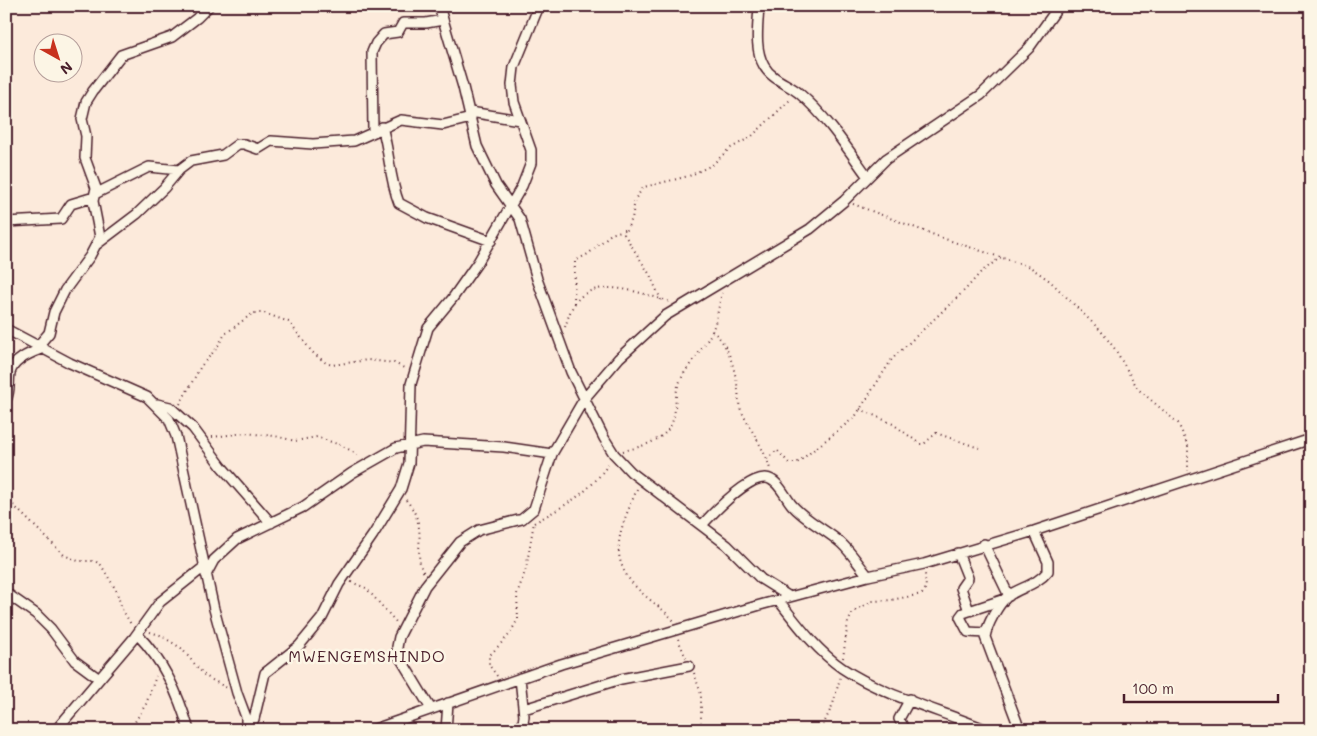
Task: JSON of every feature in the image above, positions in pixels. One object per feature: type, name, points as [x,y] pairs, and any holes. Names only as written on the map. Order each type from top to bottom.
[{"type":"street","points":[[6,400],[11,390],[10,374],[13,366],[39,348],[49,333],[54,312],[65,290],[96,245],[101,232],[94,196],[96,188],[91,179],[85,158],[86,136],[82,119],[86,102],[121,55],[172,37],[209,6]]},
{"type":"street","points":[[439,6],[471,115],[473,134],[483,161],[496,186],[512,206],[520,220],[537,279],[564,350],[584,399],[614,454],[641,480],[727,545],[761,579],[790,597]]},
{"type":"street","points":[[247,730],[254,718],[265,673],[299,646],[315,628],[339,584],[399,493],[409,463],[410,399],[414,375],[428,328],[461,288],[491,241],[512,206],[531,163],[531,150],[514,102],[514,67],[539,6]]},
{"type":"street","points":[[759,6],[758,45],[763,66],[769,73],[799,92],[822,116],[868,177]]},
{"type":"street","points":[[431,709],[399,656],[397,646],[403,630],[430,580],[466,537],[479,530],[511,524],[522,519],[534,509],[552,454],[584,399],[619,358],[665,316],[797,238],[844,200],[897,151],[959,111],[1002,77],[1029,48],[1059,6]]},
{"type":"street","points":[[373,131],[372,52],[376,43],[384,34],[398,32],[403,24],[443,20]]},
{"type":"street","points":[[96,245],[151,202],[179,170],[198,158],[223,155],[238,144],[258,149],[271,141],[313,144],[344,142],[360,139],[373,131],[401,120],[443,125],[471,115],[520,120]]},
{"type":"street","points":[[382,127],[389,157],[390,177],[399,203],[427,218],[491,241]]},
{"type":"street","points":[[6,222],[61,219],[71,204],[94,196],[149,167],[179,170]]},
{"type":"street","points":[[6,329],[39,348],[135,391],[156,404],[169,419],[176,436],[205,571],[237,693],[246,716],[247,730]]},
{"type":"street","points":[[156,404],[170,407],[176,411],[271,522]]},
{"type":"street","points":[[372,730],[520,678],[677,629],[868,576],[924,564],[984,544],[1034,531],[1311,439]]},
{"type":"street","points":[[56,730],[137,634],[160,602],[205,571],[225,548],[302,507],[368,463],[396,448],[423,442],[504,447],[552,454]]},
{"type":"street","points":[[702,525],[718,508],[749,484],[762,478],[774,480],[794,506],[840,542],[868,576]]},
{"type":"street","points":[[986,633],[967,631],[960,616],[1032,585],[1048,572],[1048,562],[1034,531]]},
{"type":"street","points":[[984,544],[1007,597]]},
{"type":"street","points":[[958,553],[968,578],[961,588],[969,611]]},
{"type":"street","points":[[6,593],[36,614],[51,629],[75,661],[98,678]]},
{"type":"street","points":[[1007,597],[986,633],[986,641],[1012,703],[1020,730]]},
{"type":"street","points":[[778,601],[800,627],[842,667],[880,688],[987,730]]},
{"type":"street","points":[[137,634],[160,662],[178,692],[189,730]]},
{"type":"street","points":[[524,710],[628,677],[689,666]]},
{"type":"street","points":[[520,678],[524,710],[522,730]]},
{"type":"street","points":[[904,730],[899,719],[910,699]]},
{"type":"street","points":[[446,730],[448,703]]},
{"type":"path","points":[[662,300],[650,276],[625,237],[632,219],[635,199],[644,187],[689,176],[712,165],[729,148],[751,136],[799,92]]},
{"type":"path","points":[[844,200],[945,239],[1001,257],[1039,272],[1065,294],[1115,349],[1138,389],[1178,423],[1188,446],[1188,480]]},
{"type":"path","points":[[564,350],[565,327],[574,305],[575,261],[588,254],[611,234],[627,229]]},
{"type":"path","points":[[767,459],[776,450],[793,464],[802,461],[850,422],[892,359],[966,289],[980,272],[1001,257]]},
{"type":"path","points":[[534,523],[583,494],[598,479],[614,454],[654,441],[669,427],[682,376],[712,331],[723,288],[729,277]]},
{"type":"path","points":[[574,305],[583,296],[609,287],[682,306]]},
{"type":"path","points":[[176,411],[201,366],[218,346],[225,334],[253,313],[264,313],[289,322],[312,352],[326,363],[332,365],[368,360],[384,362],[404,367],[414,375]]},
{"type":"path","points":[[712,331],[722,342],[728,353],[738,388],[741,409],[767,459],[774,480]]},
{"type":"path","points":[[860,409],[893,424],[920,444],[924,444],[936,433],[979,448]]},
{"type":"path","points":[[200,438],[234,433],[275,436],[295,441],[316,437],[344,446],[368,463]]},
{"type":"path","points":[[641,480],[624,517],[618,554],[627,576],[677,629],[689,666],[699,682],[702,694],[701,730]]},
{"type":"path","points":[[399,493],[410,505],[418,519],[420,564],[430,580]]},
{"type":"path","points":[[6,498],[64,555],[78,561],[95,561],[101,566],[116,590],[122,609],[137,634],[172,641],[181,648],[205,676],[237,693]]},
{"type":"path","points":[[504,684],[489,665],[489,656],[509,635],[518,619],[517,594],[526,569],[534,523],[534,509]]},
{"type":"path","points":[[821,730],[837,691],[848,622],[853,612],[867,602],[892,600],[922,594],[926,588],[924,564]]},
{"type":"path","points":[[339,584],[351,582],[366,588],[403,630]]},
{"type":"path","points":[[130,730],[146,704],[160,662]]},
{"type":"district","name":"MWENGEMSHINDO","points":[[367,656]]}]
